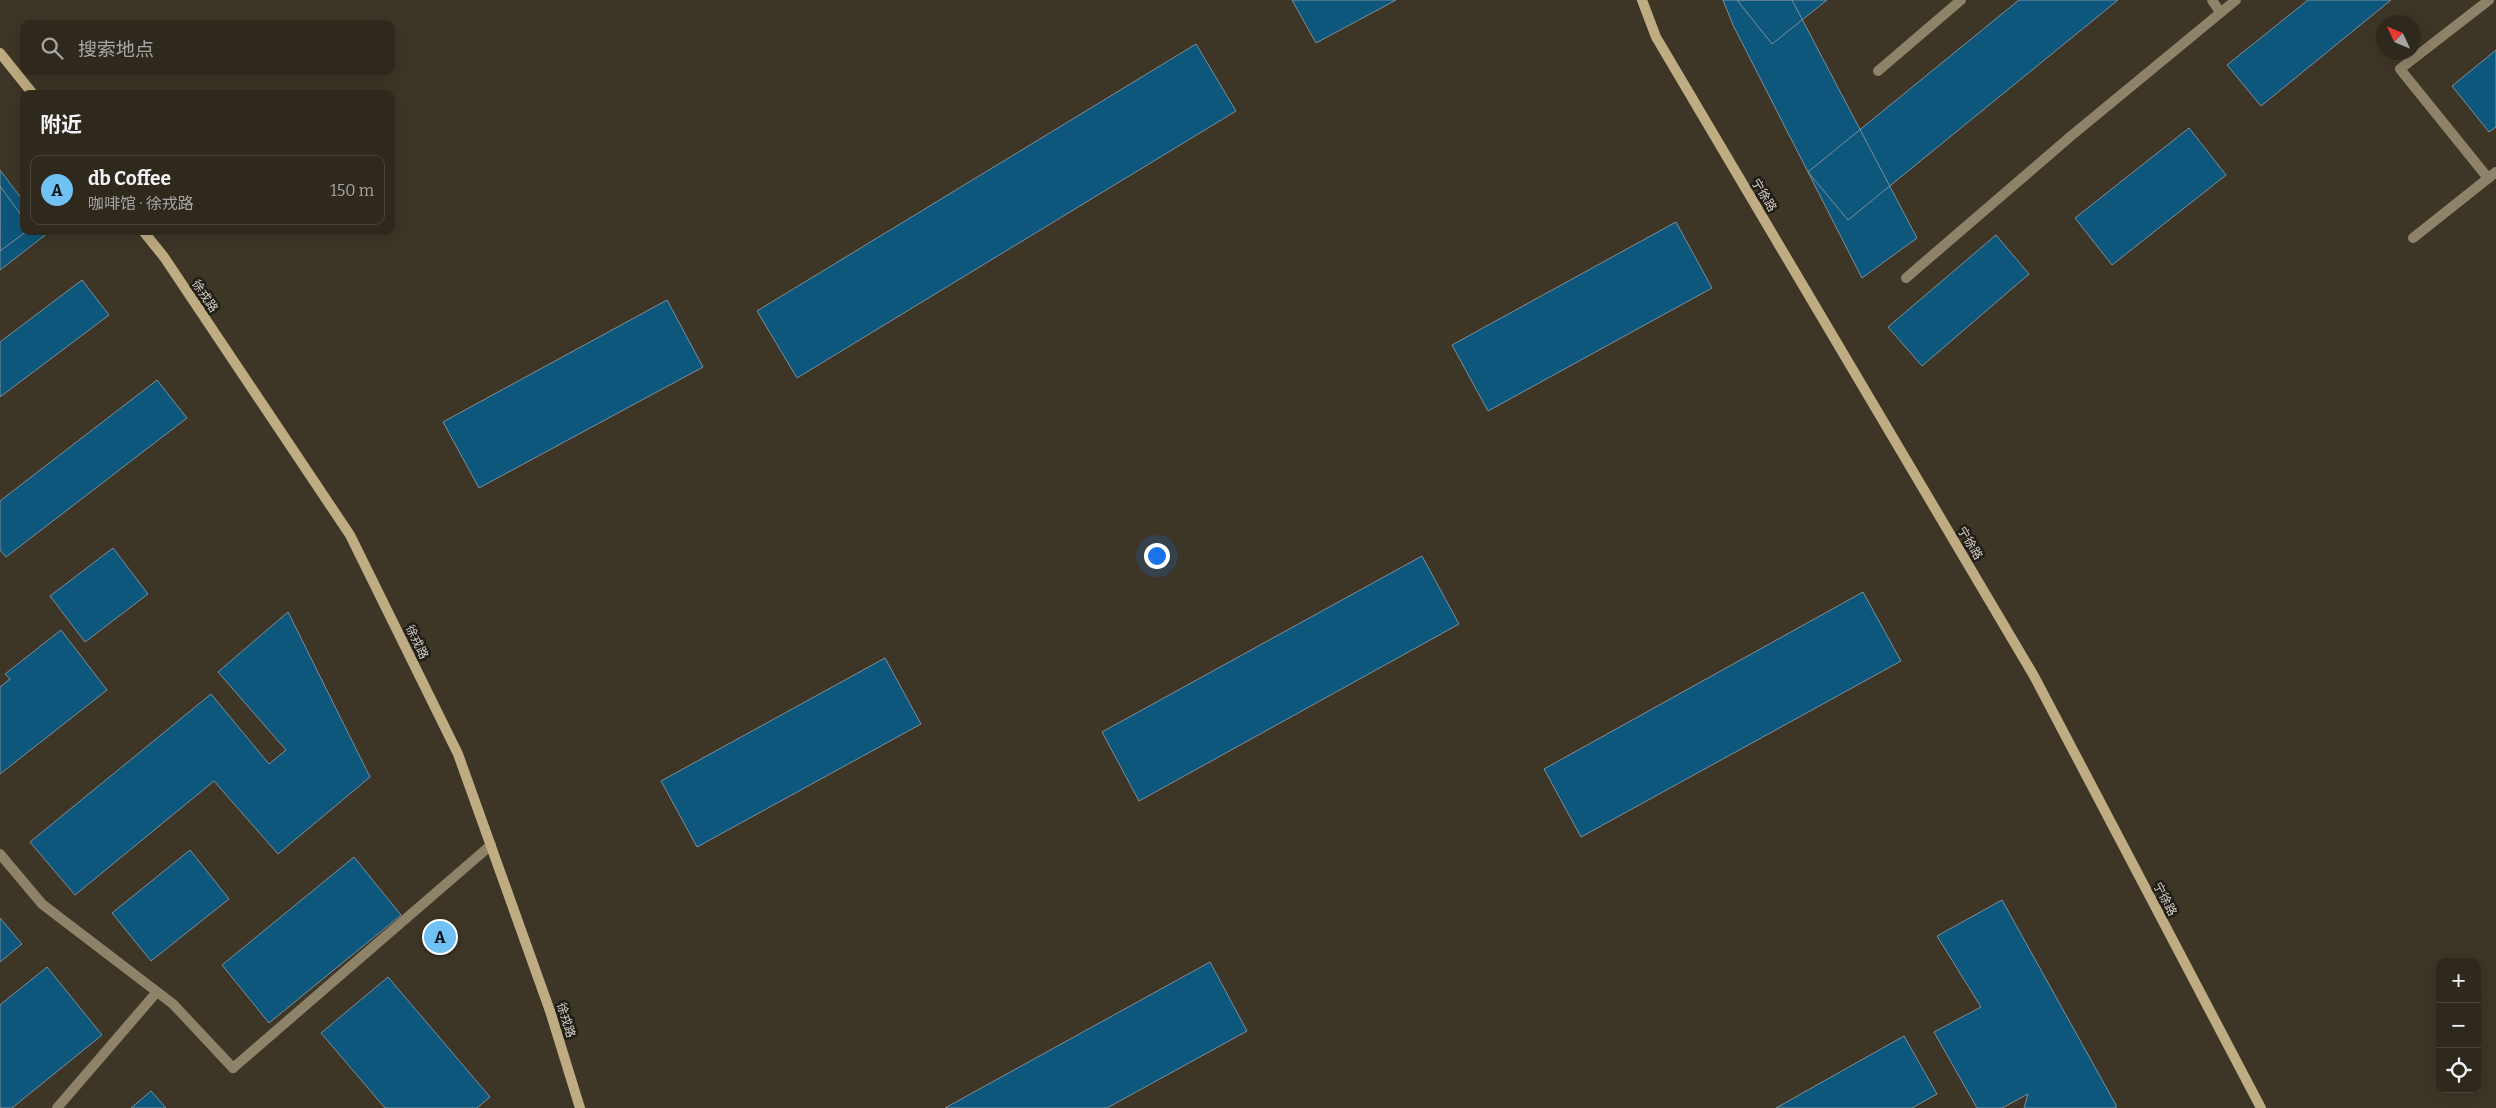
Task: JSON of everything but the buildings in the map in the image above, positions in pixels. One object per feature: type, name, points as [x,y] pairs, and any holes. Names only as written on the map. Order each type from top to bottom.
[{"type":"street","name":"宁徐路","points":[[1642,0],[1656,37],[2034,676],[2261,1108]]},
{"type":"street","points":[[1878,71],[1961,0]]},
{"type":"street","points":[[2212,0],[2220,12]]},
{"type":"street","points":[[1906,278],[2236,0]]},
{"type":"street","points":[[2413,238],[2492,175],[2400,69],[2488,0]]},
{"type":"street","points":[[0,52],[30,90]]},
{"type":"street","name":"徐戎路","points":[[146,235],[164,257],[350,535],[458,754],[550,1011],[580,1108]]},
{"type":"street","points":[[0,854],[42,904],[156,993],[173,1004],[233,1068],[491,845]]},
{"type":"street","points":[[57,1108],[156,993]]},
{"type":"place","name":"db Coffee","points":[[440,937]]}]
